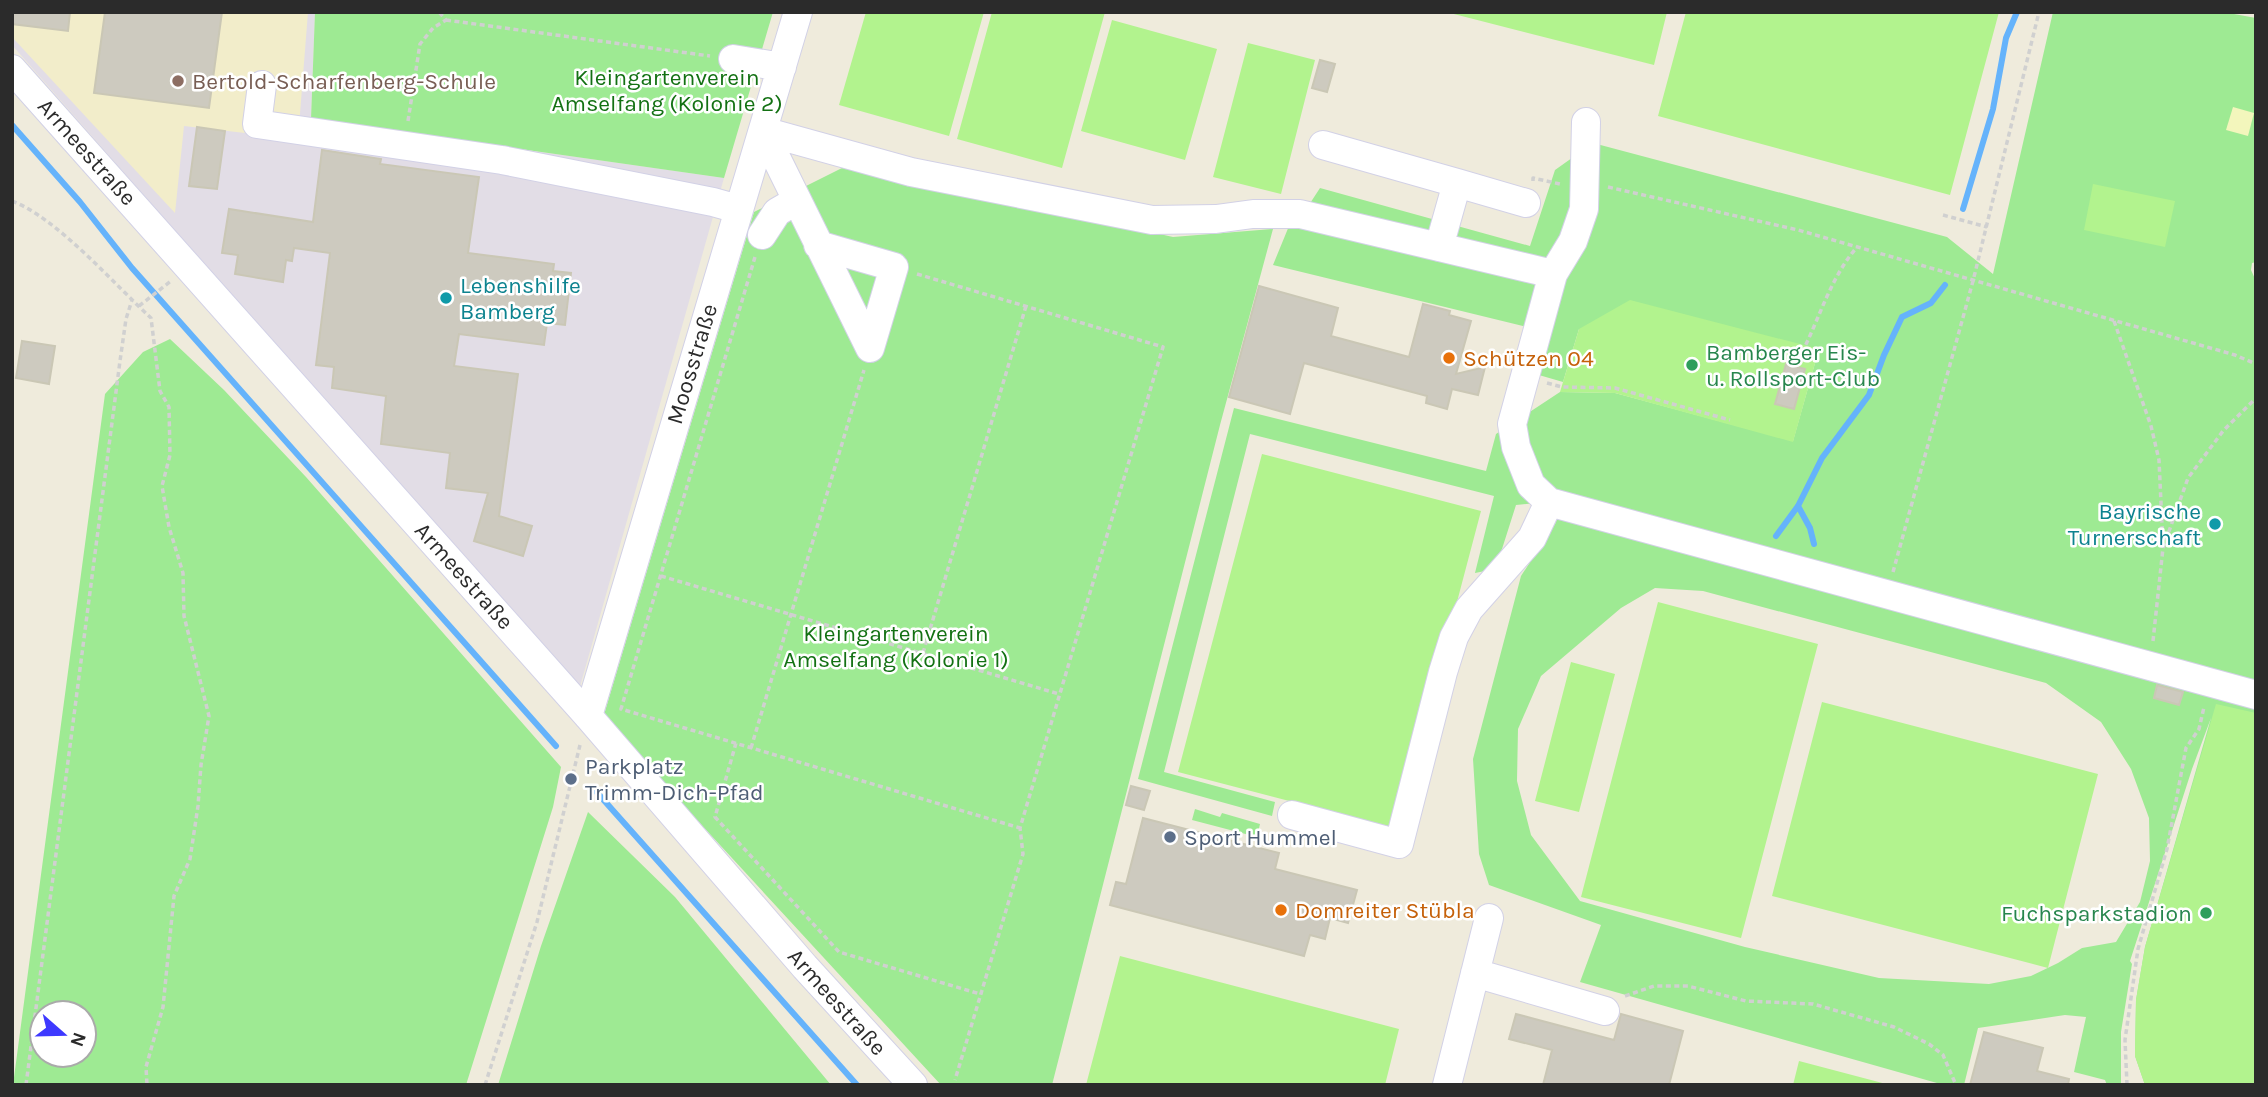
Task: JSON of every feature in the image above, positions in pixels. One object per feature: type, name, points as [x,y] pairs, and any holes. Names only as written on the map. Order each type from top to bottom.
[{"type":"street","name":"Moosstraße","points":[[588,716],[798,12]]},
{"type":"street","points":[[733,60],[782,67]]},
{"type":"street","name":"Armeestraße","points":[[12,69],[588,716],[804,967],[913,1085]]},
{"type":"street","points":[[262,85],[257,124],[502,160],[738,209]]},
{"type":"street","points":[[1586,122],[1584,209],[1573,241],[1552,274],[1512,424],[1516,447],[1531,485],[1549,502],[2256,695]]},
{"type":"street","points":[[763,131],[870,348]]},
{"type":"street","points":[[763,131],[911,172],[1152,220],[1300,214],[1552,274]]},
{"type":"street","points":[[1323,145],[1527,203]]},
{"type":"street","points":[[1439,247],[1457,183]]},
{"type":"street","points":[[762,235],[778,212],[796,201]]},
{"type":"street","points":[[818,245],[894,267],[870,348]]},
{"type":"street","points":[[1292,816],[1399,844],[1454,637],[1469,609],[1532,538],[1549,502]]},
{"type":"street","points":[[1447,1085],[1489,918]]},
{"type":"street","points":[[1475,974],[1605,1011]]},
{"type":"path","points":[[439,12],[446,20]]},
{"type":"path","points":[[1886,596],[1973,281],[2039,12]]},
{"type":"path","points":[[407,128],[420,44],[433,28],[446,20],[733,60]]},
{"type":"path","points":[[1586,191],[1601,186],[1798,230],[2235,355],[2256,364]]},
{"type":"path","points":[[12,201],[28,207],[60,232],[151,318],[160,391],[170,407],[170,455],[162,485],[169,527],[183,573],[184,616],[209,716],[190,859],[174,896],[163,1007],[146,1067],[147,1085]]},
{"type":"path","points":[[1943,215],[1987,227]]},
{"type":"path","points":[[762,235],[621,709],[1020,828]]},
{"type":"path","points":[[1798,360],[1808,343],[1834,278],[1857,247]]},
{"type":"path","points":[[894,267],[1163,347],[1020,828],[1023,854],[955,1080]]},
{"type":"path","points":[[138,306],[162,288]]},
{"type":"path","points":[[26,1085],[120,361],[126,319],[132,300]]},
{"type":"path","points":[[922,653],[1026,306]]},
{"type":"path","points":[[2114,321],[2151,426],[2159,460],[2163,548],[2150,668]]},
{"type":"path","points":[[751,748],[870,348]]},
{"type":"path","points":[[1562,387],[1615,388],[1730,421]]},
{"type":"path","points":[[2163,548],[2188,478],[2223,431],[2256,398]]},
{"type":"path","points":[[661,576],[1059,694]]},
{"type":"path","points":[[485,1085],[537,922],[588,716]]},
{"type":"path","points":[[2127,1085],[2125,1040],[2138,949],[2167,849],[2186,748],[2199,729],[2202,717]]},
{"type":"path","points":[[736,743],[715,817],[839,951],[981,994]]},
{"type":"path","points":[[1605,1011],[1620,997],[1654,986],[1688,986],[1746,1001],[1813,1004],[1894,1027],[1929,1044],[1943,1055],[1956,1085]]},
{"type":"shaded area","points":[[12,12],[315,12],[311,119],[724,178],[579,690],[12,45]]},
{"type":"shaded area","name":"Bertold-Scharfenberg-Schule","points":[[12,12],[308,12],[298,139],[184,126],[175,213],[12,37]]},
{"type":"green space","name":"Kleingartenverein Amselfang (Kolonie 2)","points":[[315,12],[773,12],[724,178],[311,119]]},
{"type":"green space","points":[[866,12],[984,12],[949,136],[839,105]]},
{"type":"green space","points":[[992,12],[1105,12],[1062,168],[957,139]]},
{"type":"green space","points":[[1446,12],[1667,12],[1654,65]]},
{"type":"green space","points":[[1686,12],[1999,12],[1950,195],[1658,116]]},
{"type":"green space","points":[[2053,12],[2223,12],[2256,18],[2256,262],[2252,263],[2251,270],[2256,281],[2256,845],[2145,1085],[2135,1056],[2136,1000],[2145,947],[2211,718],[2130,961],[2132,964],[2121,1032],[2121,1085],[2107,1085],[2105,1080],[2074,1072],[2086,1017],[2065,1015],[1978,1028],[1964,1085],[1944,1085],[1580,982],[1601,925],[1489,885],[1479,854],[1473,759],[1521,576],[1555,524],[1564,500],[1516,505],[1502,549],[1490,570],[1475,573],[1494,496],[1250,434],[1164,772],[1275,802],[1272,816],[1138,779],[1234,408],[1486,471],[1496,434],[1560,392],[1615,393],[1793,441],[1819,349],[1579,329],[1563,382],[1532,373],[1543,331],[1273,265],[1289,226],[1305,211],[1320,188],[1530,246],[1555,170],[1593,143],[1947,237],[1993,274]],"holes":[[[1655,588],[1703,591],[2046,683],[2101,722],[2131,769],[2149,818],[2150,861],[2140,902],[2116,942],[2082,948],[2031,976],[1989,984],[1879,978],[1745,947],[1580,901],[1531,835],[1517,781],[1518,729],[1541,676],[1621,608]]]},
{"type":"green space","points":[[1112,20],[1217,49],[1185,160],[1081,131]]},
{"type":"green space","points":[[1248,43],[1315,60],[1281,194],[1213,177]]},
{"type":"green space","name":"Kleingartenverein Amselfang (Kolonie 1)","points":[[848,165],[1173,237],[1273,229],[1220,425],[1052,1085],[941,1085],[603,718],[754,212]]},
{"type":"green space","points":[[2093,184],[2175,201],[2165,247],[2084,230]]},
{"type":"green space","name":"Bamberger Eis- u. Rollsport-Club","points":[[1630,300],[1819,349],[1793,442],[1615,393],[1560,392],[1579,329]]},
{"type":"green space","points":[[170,339],[224,390],[306,477],[561,767],[553,807],[466,1085],[13,1085],[105,394],[143,352]]},
{"type":"green space","points":[[1262,454],[1481,511],[1397,829],[1178,772]]},
{"type":"green space","points":[[1658,602],[1818,644],[1741,938],[1581,897]]},
{"type":"green space","points":[[1571,662],[1615,674],[1579,812],[1535,801]]},
{"type":"green space","points":[[1822,702],[2098,774],[2048,968],[1772,896]]},
{"type":"green space","name":"Fuchsparkstadion","points":[[2216,704],[2256,713],[2256,1085],[2145,1085],[2135,1056],[2136,1000],[2145,947]]},
{"type":"green space","points":[[1195,809],[1220,817],[1222,813],[1260,824],[1257,837],[1192,820]]},
{"type":"green space","points":[[588,812],[675,897],[831,1085],[498,1085],[541,946]]},
{"type":"green space","points":[[1120,956],[1399,1029],[1385,1085],[1086,1085]]},
{"type":"green space","points":[[1799,1061],[1890,1085],[1793,1085]]},
{"type":"sand","points":[[2233,107],[2254,113],[2248,136],[2226,130]]},
{"type":"building","points":[[12,12],[70,12],[68,31],[12,24]]},
{"type":"building","points":[[105,12],[222,12],[209,108],[94,93]]},
{"type":"building","points":[[1320,60],[1335,64],[1327,92],[1312,88]]},
{"type":"building","points":[[197,127],[225,131],[217,189],[189,186]]},
{"type":"building","name":"Lebenshilfe Bamberg","points":[[322,150],[381,159],[380,164],[479,177],[468,253],[554,264],[553,271],[571,273],[565,325],[547,323],[544,345],[459,334],[454,366],[518,374],[499,516],[532,526],[523,556],[474,541],[488,493],[446,488],[450,453],[381,444],[386,396],[332,388],[334,367],[316,365],[330,253],[294,248],[292,261],[286,260],[283,282],[235,274],[238,255],[222,253],[229,209],[313,222]]},
{"type":"building","points":[[1259,286],[1338,308],[1331,336],[1409,357],[1423,304],[1450,311],[1449,315],[1471,321],[1456,374],[1485,367],[1478,395],[1452,389],[1447,409],[1426,403],[1427,396],[1304,363],[1290,414],[1229,397]]},
{"type":"building","points":[[22,341],[55,346],[49,384],[16,378]]},
{"type":"building","points":[[1786,364],[1805,369],[1794,409],[1775,404]]},
{"type":"building","points":[[2157,685],[2183,692],[2179,705],[2154,698]]},
{"type":"building","points":[[1131,786],[1150,791],[1144,810],[1126,805]]},
{"type":"building","points":[[1143,818],[1279,853],[1275,869],[1357,890],[1348,923],[1330,918],[1325,939],[1310,935],[1304,956],[1110,905],[1116,882],[1126,884]]},
{"type":"building","points":[[1516,1014],[1614,1040],[1621,1014],[1683,1031],[1669,1085],[1543,1085],[1552,1050],[1509,1039]]},
{"type":"building","points":[[1984,1032],[2043,1048],[2037,1071],[2069,1079],[2068,1085],[1970,1085]]},
{"type":"waterway","points":[[1963,209],[1993,109],[2006,38],[2017,12]]},
{"type":"waterway","points":[[12,125],[80,202],[132,268],[556,746]]},
{"type":"waterway","points":[[1776,536],[1798,506],[1822,458],[1869,395],[1902,317],[1931,303],[1945,285]]},
{"type":"waterway","points":[[1798,506],[1810,528],[1814,544]]},
{"type":"waterway","points":[[593,788],[857,1085]]},
{"type":"place","name":"Bertold-Scharfenberg-Schule","points":[[178,81]]},
{"type":"place","name":"Lebenshilfe Bamberg","points":[[446,298]]},
{"type":"place","name":"Schützen 04","points":[[1449,358]]},
{"type":"place","name":"Bamberger Eis- u. Rollsport-Club","points":[[1692,365]]},
{"type":"place","name":"Bayrische Turnerschaft","points":[[2215,524]]},
{"type":"place","name":"Parkplatz Trimm-Dich-Pfad","points":[[571,779]]},
{"type":"place","name":"Sport Hummel","points":[[1170,837]]},
{"type":"place","name":"Domreiter Stübla","points":[[1281,910]]},
{"type":"place","name":"Fuchsparkstadion","points":[[2206,913]]}]
